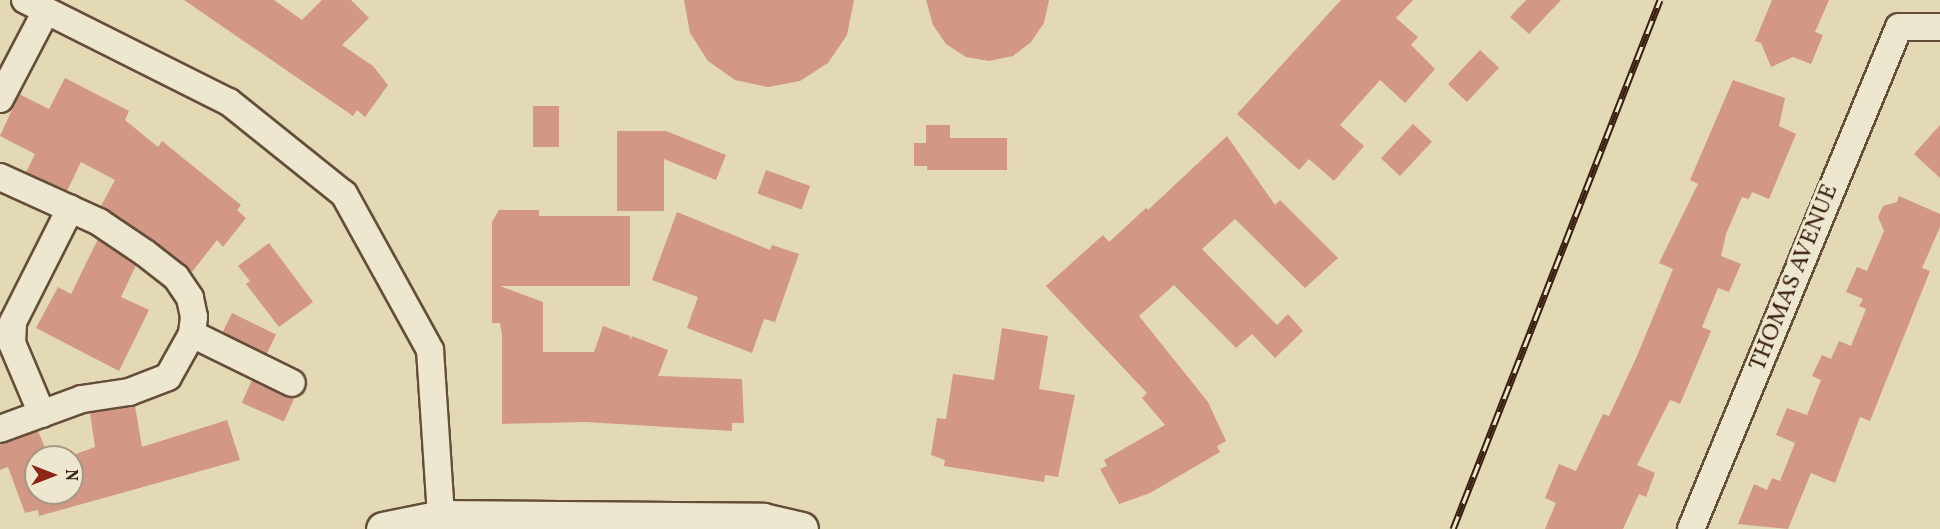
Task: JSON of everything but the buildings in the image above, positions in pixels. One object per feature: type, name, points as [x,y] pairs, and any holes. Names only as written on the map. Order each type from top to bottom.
[{"type":"main road","points":[[383,529],[441,517],[763,520],[801,529]]},
{"type":"street","points":[[0,99],[36,5],[229,102],[344,194],[430,350],[441,517]]},
{"type":"street","name":"THOMAS AVENUE","points":[[1691,529],[1899,27],[1940,27]]},
{"type":"street","points":[[0,177],[99,222],[176,278],[190,298],[192,334],[168,377],[42,414],[0,429]]},
{"type":"street","points":[[42,414],[12,342],[13,322],[70,209]]},
{"type":"street","points":[[192,334],[292,382]]},
{"type":"railway","points":[[1453,529],[1660,0]]}]
